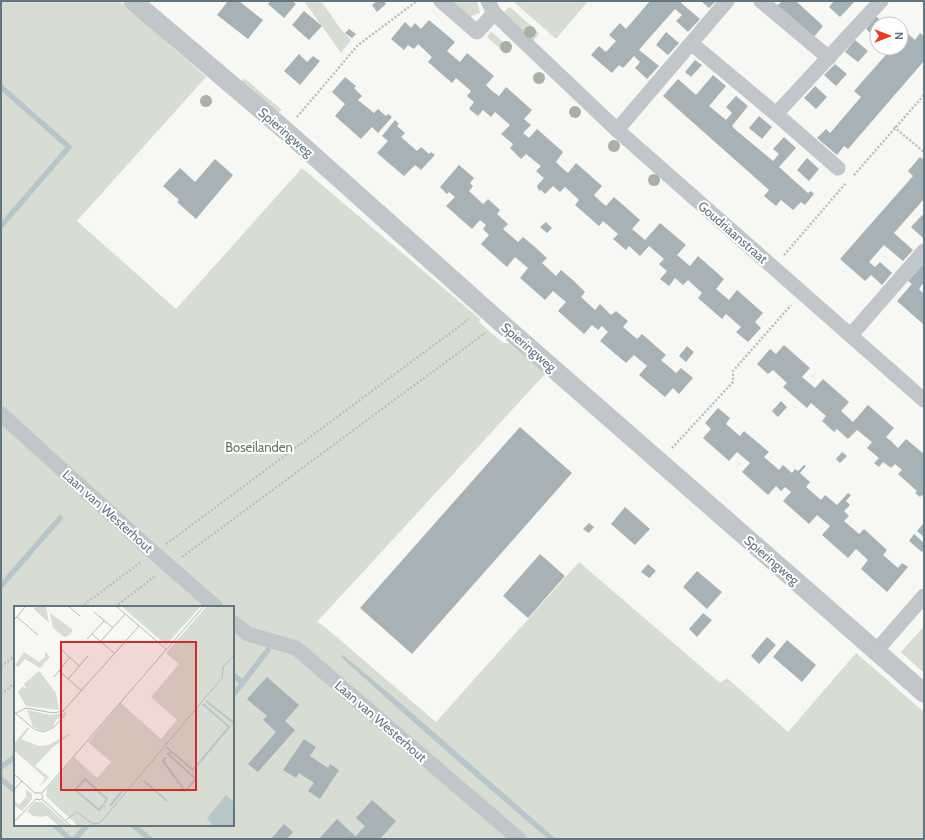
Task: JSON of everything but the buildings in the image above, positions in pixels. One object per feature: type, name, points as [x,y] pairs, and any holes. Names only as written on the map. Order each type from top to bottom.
[{"type":"street","name":"Spieringweg","points":[[133,1],[286,131],[500,322],[924,693]]},
{"type":"street","name":"Goudriaanstraat","points":[[441,1],[477,32],[491,7],[617,130],[924,400]]},
{"type":"street","points":[[617,130],[727,1]]},
{"type":"street","points":[[761,1],[829,58]]},
{"type":"street","points":[[776,114],[881,1]]},
{"type":"street","points":[[691,43],[838,168]]},
{"type":"street","points":[[850,335],[924,251]]},
{"type":"street","name":"Laan van Westerhout","points":[[1,414],[154,553],[215,606]]},
{"type":"street","points":[[876,651],[924,596]]},
{"type":"street","name":"Laan van Westerhout","points":[[234,623],[248,634],[296,648],[519,839]]},
{"type":"path","points":[[296,119],[358,45],[417,1]]},
{"type":"path","points":[[894,127],[924,152]]},
{"type":"path","points":[[660,462],[733,382],[733,371],[802,293]]},
{"type":"path","points":[[82,606],[484,307]]},
{"type":"path","points":[[116,606],[160,572],[170,567],[500,322]]},
{"type":"path","points":[[1,666],[14,657]]},
{"type":"path","points":[[1,694],[14,684]]},
{"type":"green space","name":"Boseilanden","points":[[1,1],[120,1],[206,77],[77,221],[176,309],[302,168],[480,319],[479,322],[503,343],[511,343],[546,373],[317,622],[325,627],[436,722],[579,562],[720,683],[727,678],[788,732],[856,653],[924,712],[924,839],[1,839]]},
{"type":"green space","points":[[304,1],[321,1],[340,28],[351,40],[341,53]]},
{"type":"green space","points":[[450,1],[477,1],[480,13],[469,17]]},
{"type":"green space","points":[[588,1],[556,39],[514,2]]},
{"type":"green space","points":[[510,7],[539,33],[532,43],[511,22],[504,11]]},
{"type":"green space","points":[[491,31],[511,50],[506,54],[487,37]]},
{"type":"green space","points":[[244,78],[282,110],[277,113],[241,82]]},
{"type":"green space","points":[[924,626],[924,673],[901,652]]},
{"type":"shaded area","points":[[343,655],[404,706],[556,839],[548,839],[341,657]]},
{"type":"waterway","points":[[1,87],[69,147],[1,226]]},
{"type":"waterway","points":[[1,586],[60,518]]},
{"type":"waterway","points":[[234,694],[268,650]]},
{"type":"waterway","points":[[234,676],[243,683]]},
{"type":"waterway","points":[[1,767],[14,758]]},
{"type":"waterway","points":[[1,779],[14,790]]},
{"type":"waterway","points":[[55,826],[70,839]]},
{"type":"waterway","points":[[75,839],[86,826]]},
{"type":"waterway","points":[[134,826],[150,839]]}]
